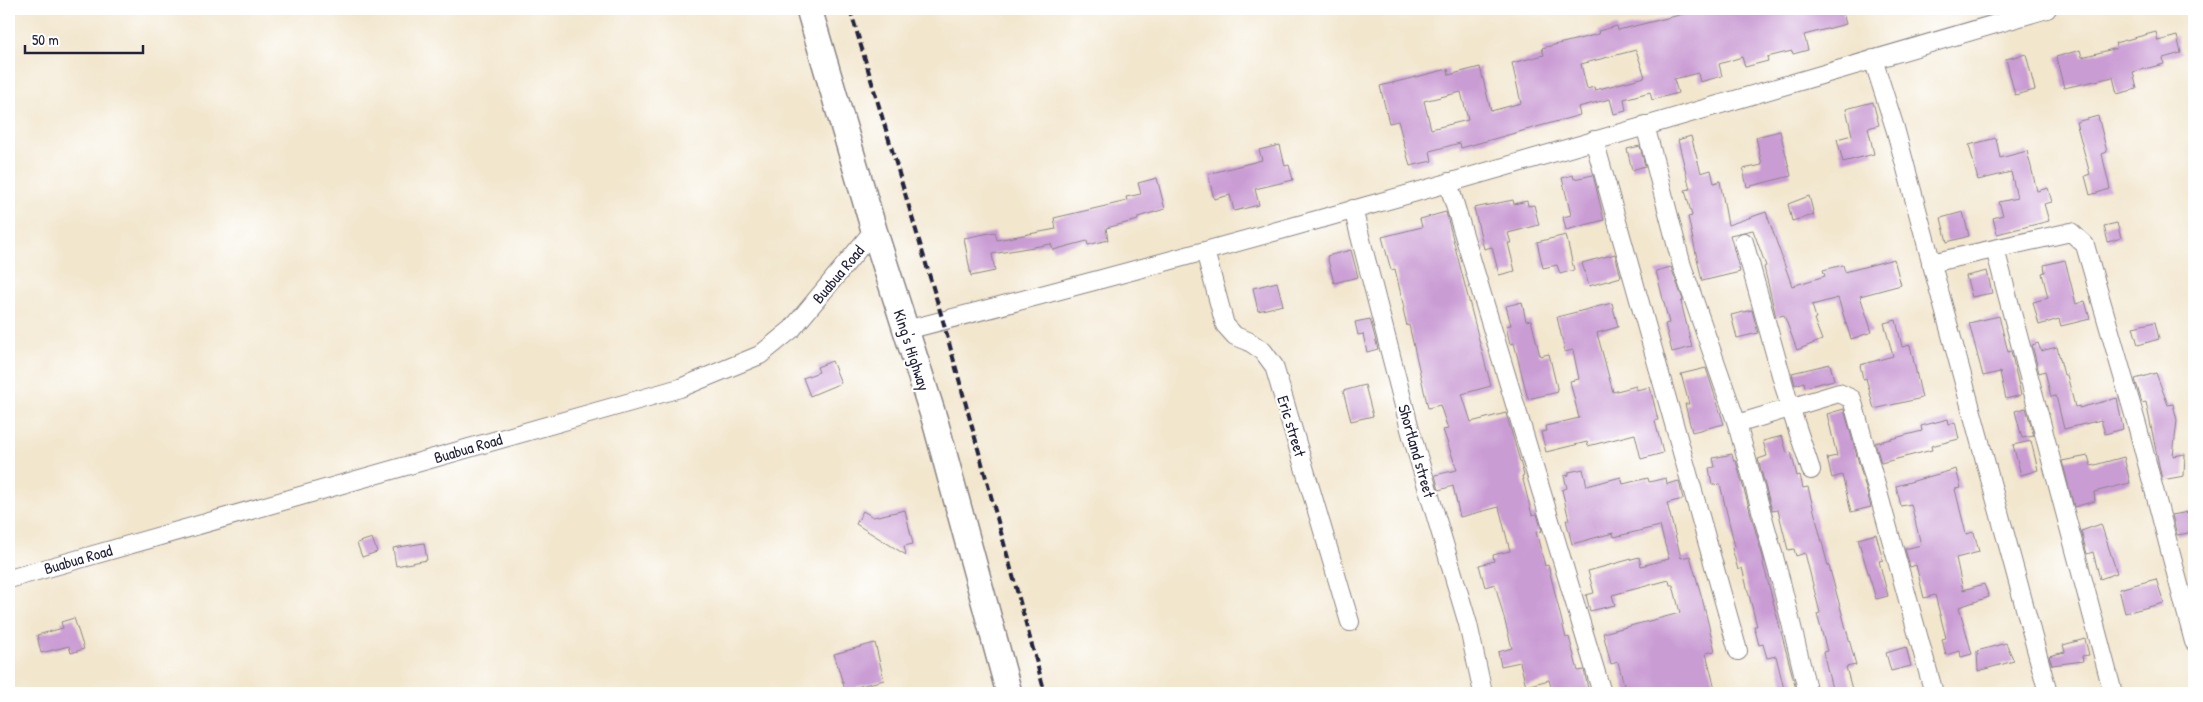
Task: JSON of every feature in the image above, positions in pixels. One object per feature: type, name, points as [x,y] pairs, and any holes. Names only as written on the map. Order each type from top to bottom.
[{"type":"highway","name":"King's Highway","points":[[810,9],[874,230],[935,421],[1009,693]]},
{"type":"street","points":[[906,330],[1037,298],[1205,251],[2048,9]]},
{"type":"street","points":[[1873,59],[1895,128],[2048,693]]},
{"type":"street","points":[[1645,125],[1682,266],[1737,424],[1781,582],[1808,693]]},
{"type":"street","points":[[1594,140],[1738,651]]},
{"type":"street","points":[[1448,182],[1602,693]]},
{"type":"street","name":"Shortland street","points":[[1353,209],[1411,433],[1468,624],[1483,693]]},
{"type":"street","name":"Buabua Road","points":[[9,579],[680,388],[760,355],[792,329],[874,230]]},
{"type":"street","points":[[1931,264],[2071,232],[2085,245],[2137,425],[2194,642]]},
{"type":"street","points":[[1744,242],[1790,407],[1810,470]]},
{"type":"street","points":[[1995,249],[2113,693]]},
{"type":"street","name":"Eric street","points":[[1205,251],[1225,325],[1236,336],[1263,351],[1274,366],[1350,622]]},
{"type":"street","points":[[1737,424],[1839,393],[1852,399],[1934,693]]},
{"type":"building","points":[[1704,9],[1793,9],[1795,15],[1821,9],[1842,9],[1846,24],[1804,35],[1808,50],[1793,54],[1792,51],[1767,57],[1768,61],[1745,67],[1742,57],[1719,64],[1722,76],[1700,82],[1698,73],[1674,79],[1678,93],[1652,100],[1650,92],[1624,99],[1626,111],[1614,114],[1610,99],[1578,107],[1580,115],[1461,148],[1460,143],[1430,151],[1432,161],[1410,166],[1398,121],[1389,123],[1380,86],[1448,69],[1449,75],[1480,67],[1491,111],[1521,103],[1512,63],[1544,55],[1542,48],[1599,34],[1598,31],[1617,26],[1618,30]],"holes":[[[1636,50],[1645,77],[1595,90],[1594,87],[1587,89],[1581,64]],[[1461,92],[1468,120],[1431,129],[1424,101]]]},
{"type":"building","points":[[2156,32],[2158,41],[2177,36],[2181,53],[2163,58],[2164,64],[2133,72],[2137,89],[2117,94],[2113,77],[2064,88],[2056,57],[2080,50],[2082,57],[2117,48],[2115,43]]},
{"type":"building","points":[[2026,54],[2035,90],[2015,95],[2006,59]]},
{"type":"building","points":[[1873,102],[1879,125],[1868,128],[1874,154],[1843,162],[1837,139],[1852,135],[1846,109]]},
{"type":"building","points":[[2098,116],[2107,152],[2102,154],[2110,189],[2090,195],[2085,176],[2090,174],[2076,122]]},
{"type":"building","points":[[1780,131],[1791,176],[1747,187],[1743,169],[1762,165],[1756,137]]},
{"type":"building","points":[[1691,136],[1701,173],[1711,170],[1714,183],[1720,181],[1728,225],[1766,212],[1792,286],[1825,276],[1823,270],[1843,265],[1845,272],[1894,259],[1901,285],[1860,296],[1872,332],[1851,339],[1838,298],[1812,305],[1816,318],[1814,319],[1822,340],[1797,350],[1784,315],[1776,317],[1764,267],[1766,266],[1753,230],[1730,235],[1740,272],[1702,281],[1688,217],[1692,216],[1685,190],[1690,189],[1678,140]]},
{"type":"building","points":[[1996,138],[2000,158],[2027,151],[2037,191],[2048,188],[2052,202],[2044,204],[2049,221],[1997,234],[1993,218],[2003,215],[1999,202],[2017,198],[2011,172],[1978,180],[1969,145]]},
{"type":"building","points":[[1280,145],[1285,166],[1289,165],[1293,180],[1255,189],[1259,205],[1234,211],[1230,195],[1214,199],[1208,174],[1262,160],[1259,150]]},
{"type":"building","points":[[1640,146],[1645,166],[1632,170],[1627,149]]},
{"type":"building","points":[[1573,175],[1574,179],[1593,175],[1604,220],[1566,230],[1563,217],[1571,215],[1562,178]]},
{"type":"building","points":[[1157,178],[1165,209],[1138,217],[1138,220],[1106,228],[1108,240],[1088,245],[1087,241],[1053,250],[1051,244],[992,254],[995,271],[971,276],[964,238],[995,232],[997,240],[1056,229],[1054,218],[1127,201],[1126,197],[1141,194],[1138,183]]},
{"type":"building","points":[[1809,196],[1814,215],[1792,221],[1788,204]]},
{"type":"building","points":[[1513,200],[1514,204],[1527,201],[1528,206],[1534,205],[1539,225],[1508,233],[1511,243],[1508,243],[1515,271],[1499,275],[1492,247],[1484,249],[1474,208]]},
{"type":"building","points":[[1446,212],[1491,386],[1462,394],[1471,422],[1506,413],[1524,475],[1522,476],[1532,515],[1537,514],[1542,531],[1536,532],[1545,566],[1548,565],[1566,638],[1569,637],[1578,671],[1584,670],[1589,693],[1553,693],[1549,680],[1526,686],[1520,662],[1501,666],[1498,652],[1512,648],[1495,584],[1485,587],[1479,565],[1494,561],[1493,555],[1510,551],[1499,507],[1460,517],[1453,486],[1439,490],[1435,475],[1457,470],[1443,430],[1448,429],[1440,405],[1428,408],[1395,269],[1391,270],[1382,237],[1422,227],[1420,219]]},
{"type":"building","points":[[1963,212],[1969,236],[1947,242],[1941,218]]},
{"type":"building","points":[[2117,223],[2121,238],[2108,242],[2104,226]]},
{"type":"building","points":[[1566,235],[1574,270],[1560,274],[1557,265],[1543,268],[1537,242]]},
{"type":"building","points":[[1351,250],[1358,277],[1334,283],[1327,256]]},
{"type":"building","points":[[1615,254],[1621,277],[1589,286],[1582,263]]},
{"type":"building","points":[[2065,260],[2076,304],[2085,301],[2090,319],[2061,326],[2059,319],[2039,325],[2033,302],[2048,298],[2042,273],[2045,272],[2044,265]]},
{"type":"building","points":[[1671,267],[1683,300],[1681,302],[1692,347],[1672,352],[1665,324],[1669,323],[1656,271]]},
{"type":"building","points":[[1987,271],[1992,293],[1972,297],[1966,276]]},
{"type":"building","points":[[1277,282],[1283,305],[1258,311],[1253,288]]},
{"type":"building","points":[[1522,302],[1526,321],[1531,320],[1540,356],[1549,354],[1558,392],[1528,399],[1514,343],[1510,344],[1506,326],[1511,325],[1506,306]]},
{"type":"building","points":[[1612,303],[1618,327],[1597,333],[1613,392],[1636,386],[1636,390],[1650,387],[1658,420],[1655,421],[1663,453],[1641,459],[1635,434],[1588,446],[1587,442],[1546,452],[1541,432],[1547,431],[1546,426],[1579,418],[1570,381],[1579,379],[1573,350],[1565,352],[1557,317]]},
{"type":"building","points":[[1752,310],[1758,333],[1737,338],[1731,315]]},
{"type":"building","points":[[1999,316],[2008,352],[2011,351],[2021,395],[2006,399],[2000,372],[1983,376],[1969,323]]},
{"type":"building","points":[[1370,319],[1378,349],[1367,352],[1363,334],[1358,335],[1355,322]]},
{"type":"building","points":[[1896,320],[1902,347],[1910,345],[1922,398],[1874,409],[1866,378],[1863,379],[1860,365],[1893,356],[1884,323]]},
{"type":"building","points":[[2155,322],[2159,339],[2138,345],[2133,327]]},
{"type":"building","points":[[2038,343],[2041,351],[2057,347],[2064,375],[2067,375],[2075,407],[2079,406],[2079,408],[2117,398],[2123,429],[2105,434],[2101,420],[2064,429],[2056,396],[2051,397],[2045,371],[2039,373],[2032,345]]},
{"type":"building","points":[[832,361],[841,383],[810,396],[803,378],[819,372],[817,367]]},
{"type":"building","points":[[1830,364],[1834,380],[1805,387],[1804,382],[1795,385],[1792,373]]},
{"type":"building","points":[[1706,368],[1724,424],[1692,432],[1685,404],[1689,404],[1681,374]]},
{"type":"building","points":[[2156,373],[2168,405],[2173,404],[2177,420],[2173,456],[2185,454],[2184,476],[2162,480],[2146,402],[2142,403],[2135,379]]},
{"type":"building","points":[[1365,385],[1373,416],[1351,421],[1343,391]]},
{"type":"building","points":[[2026,408],[2034,436],[2022,438],[2015,411]]},
{"type":"building","points":[[1844,409],[1871,507],[1851,512],[1842,475],[1832,478],[1827,458],[1837,456],[1827,414]]},
{"type":"building","points":[[1948,419],[1949,424],[1955,422],[1959,439],[1931,446],[1932,450],[1881,463],[1875,443],[1922,431],[1921,426]]},
{"type":"building","points":[[1782,436],[1787,453],[1791,452],[1797,476],[1800,475],[1803,488],[1808,487],[1856,665],[1846,667],[1853,693],[1833,693],[1823,652],[1827,651],[1817,614],[1820,613],[1805,553],[1796,556],[1794,549],[1788,550],[1778,510],[1772,511],[1758,459],[1767,456],[1763,441]]},
{"type":"building","points":[[2031,441],[2038,470],[2021,475],[2013,445]]},
{"type":"building","points":[[1732,454],[1734,461],[1736,461],[1764,561],[1797,693],[1785,693],[1776,656],[1767,658],[1763,644],[1759,645],[1754,626],[1757,626],[1742,568],[1738,570],[1732,548],[1735,547],[1720,484],[1712,485],[1709,468],[1715,467],[1713,458]]},
{"type":"building","points":[[2088,456],[2091,466],[2124,457],[2130,483],[2094,492],[2095,501],[2074,507],[2062,461]]},
{"type":"building","points":[[1583,469],[1587,486],[1621,477],[1623,484],[1648,478],[1649,482],[1666,478],[1667,484],[1679,481],[1683,499],[1667,503],[1681,558],[1690,556],[1702,598],[1715,651],[1706,653],[1716,693],[1626,693],[1618,662],[1611,664],[1603,633],[1680,613],[1673,585],[1670,585],[1669,580],[1612,595],[1615,605],[1590,611],[1586,595],[1594,593],[1588,571],[1639,557],[1641,566],[1669,559],[1660,526],[1614,537],[1613,533],[1572,544],[1566,520],[1569,520],[1562,490],[1567,488],[1564,476],[1569,475],[1569,472]]},
{"type":"building","points":[[1956,469],[1961,488],[1955,489],[1966,534],[1974,532],[1979,552],[1956,558],[1963,590],[1984,584],[1989,597],[1959,607],[1972,654],[1961,657],[1960,651],[1946,655],[1942,639],[1946,638],[1935,595],[1924,598],[1916,565],[1910,567],[1905,549],[1921,545],[1911,504],[1901,506],[1896,486]]},
{"type":"building","points":[[905,510],[913,544],[904,546],[906,555],[856,524],[863,511],[873,517]]},
{"type":"building","points":[[2194,511],[2194,532],[2177,535],[2172,515]]},
{"type":"building","points":[[2101,524],[2117,573],[2100,579],[2093,552],[2087,554],[2081,531]]},
{"type":"building","points":[[1876,534],[1883,560],[1879,561],[1888,596],[1876,599],[1858,539]]},
{"type":"building","points":[[372,538],[377,552],[362,557],[357,543]]},
{"type":"building","points":[[424,543],[427,560],[396,566],[393,548]]},
{"type":"building","points":[[2156,579],[2164,603],[2125,613],[2119,589]]},
{"type":"building","points":[[74,618],[84,649],[71,653],[69,646],[41,653],[37,635],[63,628],[61,622]]},
{"type":"building","points":[[2085,639],[2089,655],[2082,656],[2083,661],[2052,665],[2049,656],[2065,652],[2063,645]]},
{"type":"building","points":[[875,643],[884,680],[845,690],[834,654]]},
{"type":"building","points":[[2006,643],[2014,661],[1978,671],[1977,651]]},
{"type":"building","points":[[1906,647],[1911,666],[1891,671],[1886,653]]},
{"type":"railway","points":[[850,9],[943,321],[1045,693]]}]
